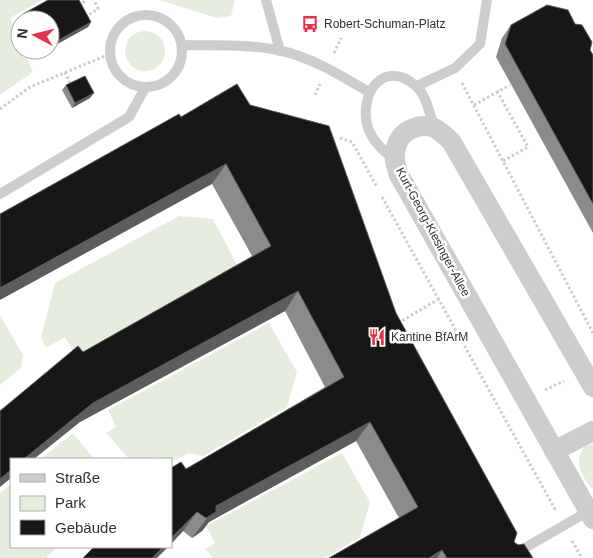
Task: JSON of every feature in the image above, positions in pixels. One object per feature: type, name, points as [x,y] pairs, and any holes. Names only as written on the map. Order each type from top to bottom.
[{"type":"street","name":"Kurt-Georg-Kiesinger-Allee","points":[[434,127],[419,125],[406,132],[396,146],[395,161],[399,175],[554,451],[592,513]]},
{"type":"street","points":[[434,127],[451,141],[593,387]]},
{"type":"street","points":[[554,451],[593,431]]},
{"type":"lane","points":[[266,0],[280,51]]},
{"type":"lane","points":[[417,86],[455,68],[480,44],[488,0]]},
{"type":"lane","points":[[148,15],[160,18],[170,24],[178,34],[182,45],[182,58],[177,70],[169,80],[157,86],[145,88],[132,85],[121,78],[113,67],[110,54],[111,42],[117,30],[125,22],[136,17],[148,15]]},
{"type":"lane","points":[[182,45],[257,47],[280,51],[328,68],[369,92]]},
{"type":"lane","points":[[395,161],[377,145],[368,128],[366,109],[369,92],[379,80],[390,76],[404,78],[417,86],[434,127]]},
{"type":"lane","points":[[0,194],[129,117],[145,88]]},
{"type":"lane","points":[[507,558],[564,525],[592,513]]},
{"type":"path","points":[[83,18],[98,9],[94,0]]},
{"type":"path","points":[[74,2],[84,1]]},
{"type":"path","points":[[73,12],[84,1]]},
{"type":"path","points":[[0,109],[30,86],[110,54]]},
{"type":"path","points":[[455,68],[593,333]]},
{"type":"path","points":[[65,72],[76,94]]},
{"type":"path","points":[[474,105],[497,90],[510,85]]},
{"type":"path","points":[[497,90],[528,147],[503,161]]},
{"type":"path","points":[[340,138],[352,142],[582,558]]},
{"type":"path","points":[[390,327],[439,299]]},
{"type":"green space","points":[[0,0],[42,0],[24,10],[10,10],[10,60],[28,60],[33,72],[0,95]]},
{"type":"green space","points":[[159,0],[235,0],[231,16],[217,18]]},
{"type":"green space","points":[[149,31],[156,34],[162,40],[165,51],[164,59],[156,68],[149,71],[141,71],[134,68],[126,59],[125,47],[128,40],[137,32]]},
{"type":"green space","points":[[179,216],[213,219],[239,269],[77,359],[65,337],[46,348],[41,338],[55,283]]},
{"type":"green space","points":[[0,315],[23,355],[21,368],[0,385]]},
{"type":"green space","points":[[269,323],[297,372],[287,407],[203,456],[189,453],[172,462],[172,458],[128,458],[106,433],[116,427],[108,410]]},
{"type":"green space","points":[[73,433],[93,458],[42,458]]},
{"type":"green space","points":[[593,444],[593,490],[585,480],[579,463],[581,451],[585,446]]},
{"type":"green space","points":[[342,453],[370,502],[360,537],[325,558],[213,558],[205,549],[215,543],[206,526]]},
{"type":"green space","points":[[10,485],[10,548],[56,548],[46,558],[0,558],[0,493]]},
{"type":"building","points":[[48,0],[79,0],[91,22],[60,39],[60,10],[30,10]]},
{"type":"building","points":[[547,5],[568,10],[575,24],[582,25],[592,42],[590,50],[593,55],[593,204],[505,44],[511,25]]},
{"type":"building","points":[[85,76],[94,93],[75,103],[66,85]]},
{"type":"building","points":[[237,84],[250,105],[329,126],[396,313],[517,533],[514,542],[518,545],[524,544],[533,558],[447,558],[442,550],[429,558],[329,558],[418,507],[370,422],[216,506],[216,512],[206,518],[197,512],[172,537],[172,467],[181,462],[186,469],[344,377],[298,291],[93,403],[25,458],[10,458],[10,471],[0,479],[0,411],[78,346],[83,352],[271,246],[226,164],[0,288],[0,214],[179,114],[181,117]]},
{"type":"building","points":[[93,548],[162,548],[152,558],[83,558]]},
{"type":"place","name":"Robert-Schuman-Platz","points":[[310,24]]},
{"type":"place","name":"Kantine BfArM","points":[[377,337]]}]
